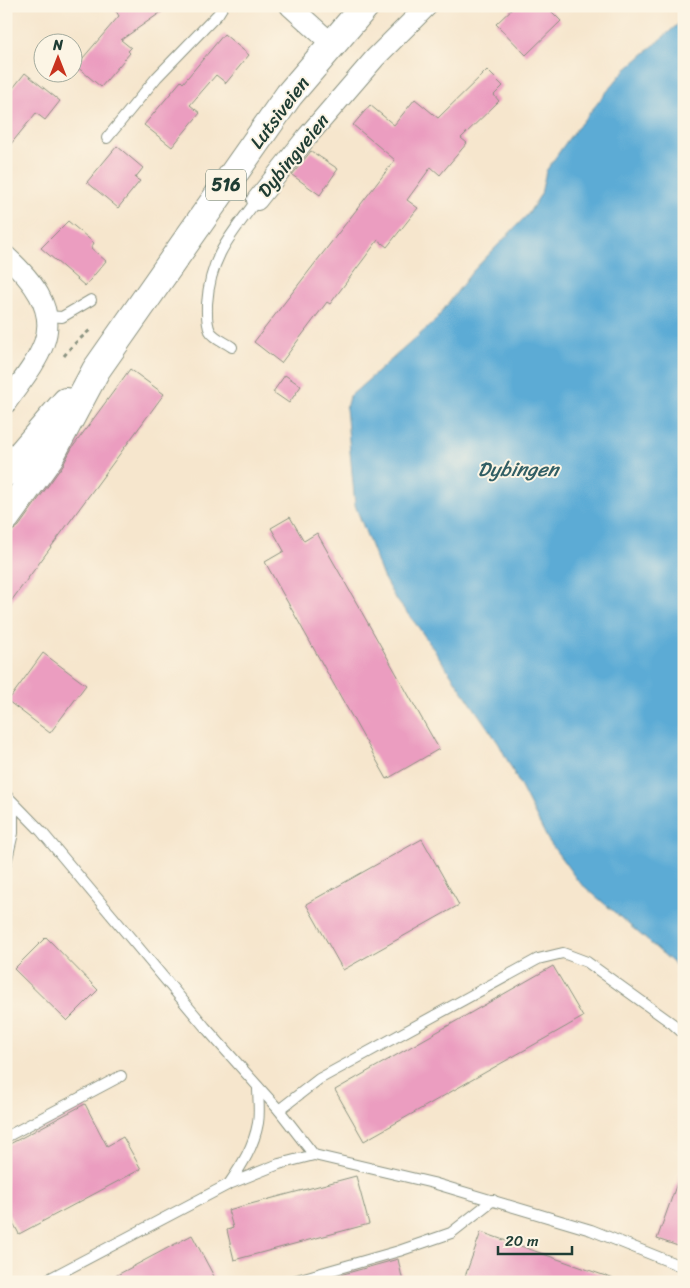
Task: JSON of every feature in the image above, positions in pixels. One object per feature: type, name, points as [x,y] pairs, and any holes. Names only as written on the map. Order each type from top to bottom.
[{"type":"main road","name":"Lutsiveien","points":[[6,517],[50,456],[96,370],[289,95],[365,6]]},
{"type":"main road","name":"Lutsiveien","points":[[6,472],[96,370]]},
{"type":"street","points":[[290,6],[332,44]]},
{"type":"street","name":"Dybingveien","points":[[256,200],[306,138],[375,58],[427,6]]},
{"type":"street","points":[[6,256],[38,290],[44,302],[47,329],[45,342],[37,358],[6,402]]},
{"type":"lane","points":[[107,138],[157,76],[218,14],[223,6]]},
{"type":"lane","name":"Dybingveien","points":[[232,347],[213,335],[208,324],[210,278],[214,264],[225,242],[256,200]]},
{"type":"lane","points":[[46,316],[62,317],[91,300]]},
{"type":"lane","points":[[6,863],[13,833],[10,799]]},
{"type":"lane","points":[[10,799],[41,831],[205,1027],[279,1110],[314,1155]]},
{"type":"lane","points":[[279,1110],[319,1079],[538,959],[563,953],[587,962],[684,1034]]},
{"type":"lane","points":[[6,1138],[121,1076]]},
{"type":"lane","points":[[229,1184],[243,1164],[254,1138],[258,1122],[258,1087]]},
{"type":"lane","points":[[43,1282],[229,1184],[279,1164],[314,1155],[433,1183],[493,1200],[591,1230],[683,1267]]},
{"type":"lane","points":[[290,1282],[399,1251],[451,1232],[493,1200]]},
{"type":"water","name":"Dybingen","points":[[684,19],[684,972],[578,881],[548,840],[499,744],[419,628],[395,598],[383,577],[355,505],[346,408],[349,397],[435,321],[472,272],[528,214],[541,194],[546,171],[569,138],[623,72]]},
{"type":"building","points":[[113,6],[170,6],[121,40],[131,48],[128,51],[130,53],[101,87],[82,71],[82,59],[119,16]]},
{"type":"building","points":[[515,6],[546,6],[561,21],[526,55],[496,24]]},
{"type":"building","points":[[224,34],[249,55],[226,83],[216,75],[190,105],[200,113],[172,147],[144,125],[181,81],[183,83]]},
{"type":"building","points":[[487,70],[503,86],[494,95],[499,101],[461,138],[467,143],[440,175],[431,167],[407,200],[418,208],[387,247],[378,240],[330,304],[327,302],[281,363],[254,342],[395,160],[353,125],[370,105],[394,125],[415,99],[438,118]]},
{"type":"building","points":[[25,73],[32,79],[32,82],[36,82],[60,101],[45,120],[36,113],[6,150],[6,97]]},
{"type":"building","points":[[117,146],[143,168],[135,178],[140,181],[118,208],[87,182]]},
{"type":"building","points":[[311,151],[338,169],[320,195],[292,175]]},
{"type":"building","points":[[68,221],[94,243],[91,248],[106,261],[85,286],[41,248]]},
{"type":"building","points":[[130,369],[164,394],[6,608],[6,538],[19,526],[63,465],[72,448]]},
{"type":"building","points":[[285,375],[301,386],[289,403],[273,392]]},
{"type":"building","points":[[290,517],[304,541],[317,533],[439,749],[387,779],[265,562],[284,551],[271,528]]},
{"type":"building","points":[[43,653],[86,685],[50,733],[8,701]]},
{"type":"building","points":[[422,839],[459,905],[343,970],[306,904]]},
{"type":"building","points":[[46,937],[98,990],[67,1021],[14,969]]},
{"type":"building","points":[[553,966],[583,1017],[364,1141],[335,1090]]},
{"type":"building","points":[[85,1104],[107,1146],[123,1137],[141,1169],[19,1234],[6,1209],[6,1146]]},
{"type":"building","points":[[681,1172],[684,1173],[684,1248],[657,1239]]},
{"type":"building","points":[[356,1176],[369,1224],[234,1260],[227,1230],[233,1228],[228,1210]]},
{"type":"building","points":[[481,1232],[614,1279],[614,1282],[463,1282]]},
{"type":"building","points":[[192,1235],[217,1282],[104,1282]]},
{"type":"building","points":[[398,1259],[403,1282],[334,1282],[333,1277]]}]
